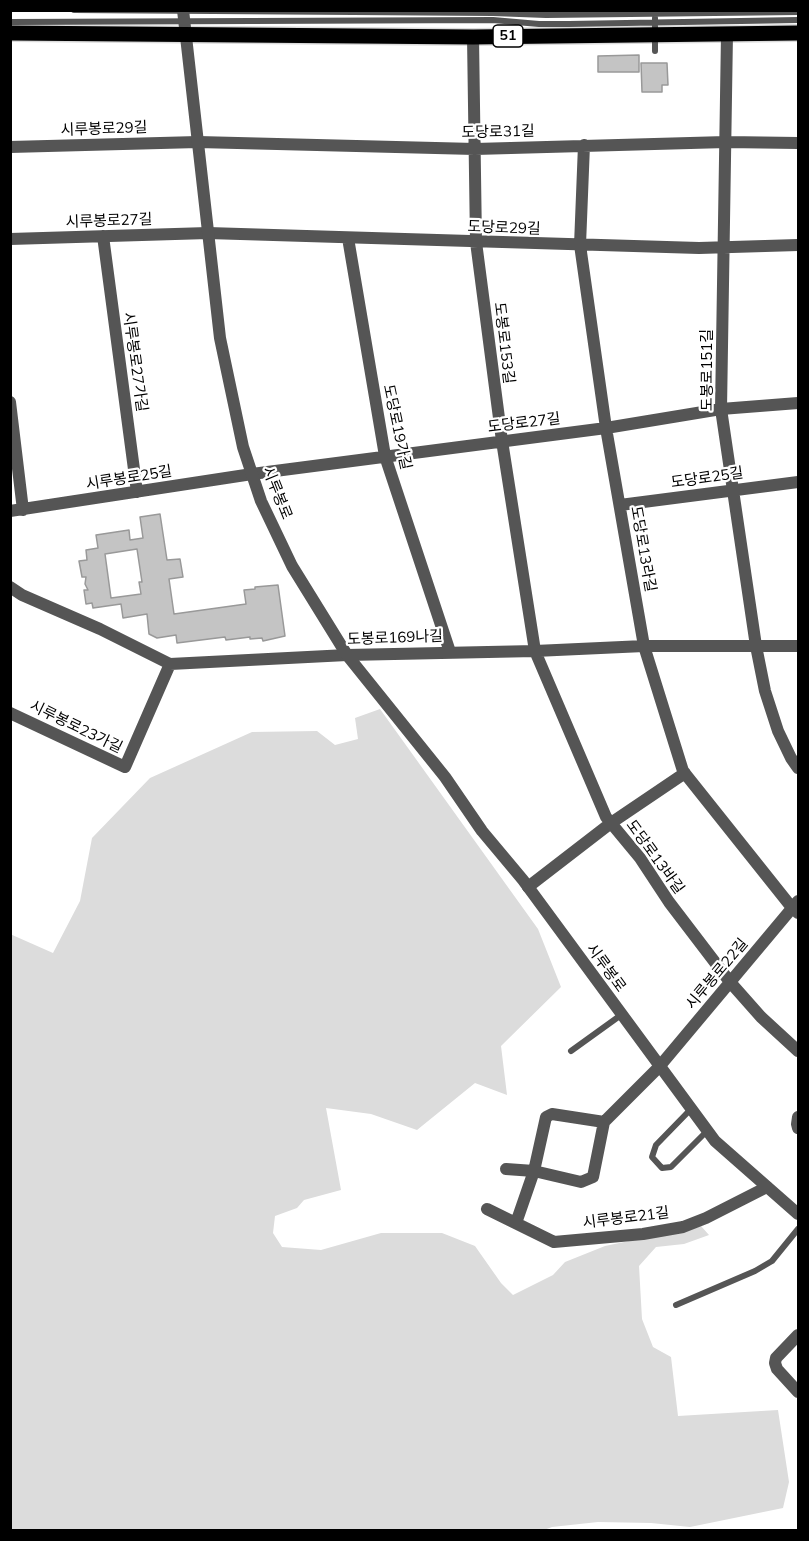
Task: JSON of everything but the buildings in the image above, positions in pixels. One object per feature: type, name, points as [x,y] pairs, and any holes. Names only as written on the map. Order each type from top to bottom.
[{"type":"main road","name":"51","points":[[10,33],[184,19],[473,37],[655,28],[727,34],[798,33]]},
{"type":"street","name":"시루봉로","points":[[184,19],[220,338],[243,447],[261,501],[292,566],[347,655],[445,777],[482,831],[528,887],[707,1131],[715,1141],[798,1214]]},
{"type":"street","name":"도봉로151길","points":[[727,34],[720,409],[765,691],[778,731],[798,768]]},
{"type":"street","name":"도봉로153길","points":[[473,37],[476,242],[502,441],[535,651]]},
{"type":"street","name":"시루봉로29길","points":[[10,147],[198,142]]},
{"type":"street","name":"도당로31길","points":[[198,142],[475,149],[726,142],[798,143]]},
{"type":"street","name":"도당로13라길","points":[[584,146],[580,245],[606,428],[644,646],[685,773],[796,907]]},
{"type":"street","name":"시루봉로27길","points":[[10,239],[208,233]]},
{"type":"street","name":"도당로29길","points":[[208,233],[722,248],[798,245]]},
{"type":"street","name":"시루봉로27가길","points":[[103,236],[138,492]]},
{"type":"street","name":"도당로19가길","points":[[348,238],[385,456],[450,652]]},
{"type":"street","points":[[10,402],[17,511]]},
{"type":"street","name":"도당로27길","points":[[252,474],[606,428],[720,409],[798,403]]},
{"type":"street","name":"시루봉로25길","points":[[17,511],[252,474]]},
{"type":"street","name":"도당로25길","points":[[620,506],[798,482]]},
{"type":"street","points":[[10,587],[16,597],[100,628],[170,664]]},
{"type":"street","name":"도봉로169나길","points":[[170,664],[347,655],[644,646],[798,646]]},
{"type":"street","name":"도당로13바길","points":[[535,651],[606,817],[640,858],[669,902],[730,982],[761,1017],[798,1051]]},
{"type":"street","name":"시루봉로23가길","points":[[10,712],[125,767],[170,664]]},
{"type":"street","points":[[528,887],[611,822],[685,773]]},
{"type":"street","name":"시루봉로22길","points":[[659,1067],[796,907]]},
{"type":"street","points":[[506,1168],[534,1171],[581,1182],[589,1180],[593,1177],[604,1122],[659,1067]]},
{"type":"street","points":[[516,1223],[534,1171],[546,1117],[552,1114],[604,1122]]},
{"type":"street","points":[[798,1117],[798,1128]]},
{"type":"street","name":"시루봉로21길","points":[[487,1209],[554,1242],[643,1234],[683,1227],[767,1187]]},
{"type":"street","points":[[798,1335],[776,1358],[775,1363],[777,1369],[798,1392]]},
{"type":"lane","points":[[74,10],[184,19],[493,20],[655,28],[798,20]]},
{"type":"lane","points":[[655,12],[655,51]]},
{"type":"lane","points":[[10,22],[655,12],[798,12]]},
{"type":"lane","points":[[571,1051],[621,1015]]},
{"type":"lane","points":[[691,1109],[656,1145],[652,1157],[662,1168],[671,1167],[707,1131]]},
{"type":"lane","points":[[676,1305],[738,1279],[772,1261],[798,1229]]},
{"type":"shaded area","points":[[380,709],[538,929],[561,987],[501,1046],[507,1095],[475,1083],[417,1130],[371,1114],[326,1108],[341,1190],[304,1200],[297,1208],[275,1216],[273,1233],[282,1247],[321,1250],[381,1233],[442,1233],[475,1246],[501,1283],[513,1295],[553,1275],[565,1262],[605,1246],[701,1226],[709,1235],[684,1244],[656,1247],[639,1266],[642,1319],[653,1347],[671,1357],[678,1416],[778,1410],[789,1482],[783,1508],[690,1527],[651,1523],[598,1522],[544,1530],[11,1530],[10,934],[53,953],[80,901],[92,838],[150,778],[252,732],[317,731],[335,745],[358,739],[355,718]]}]
